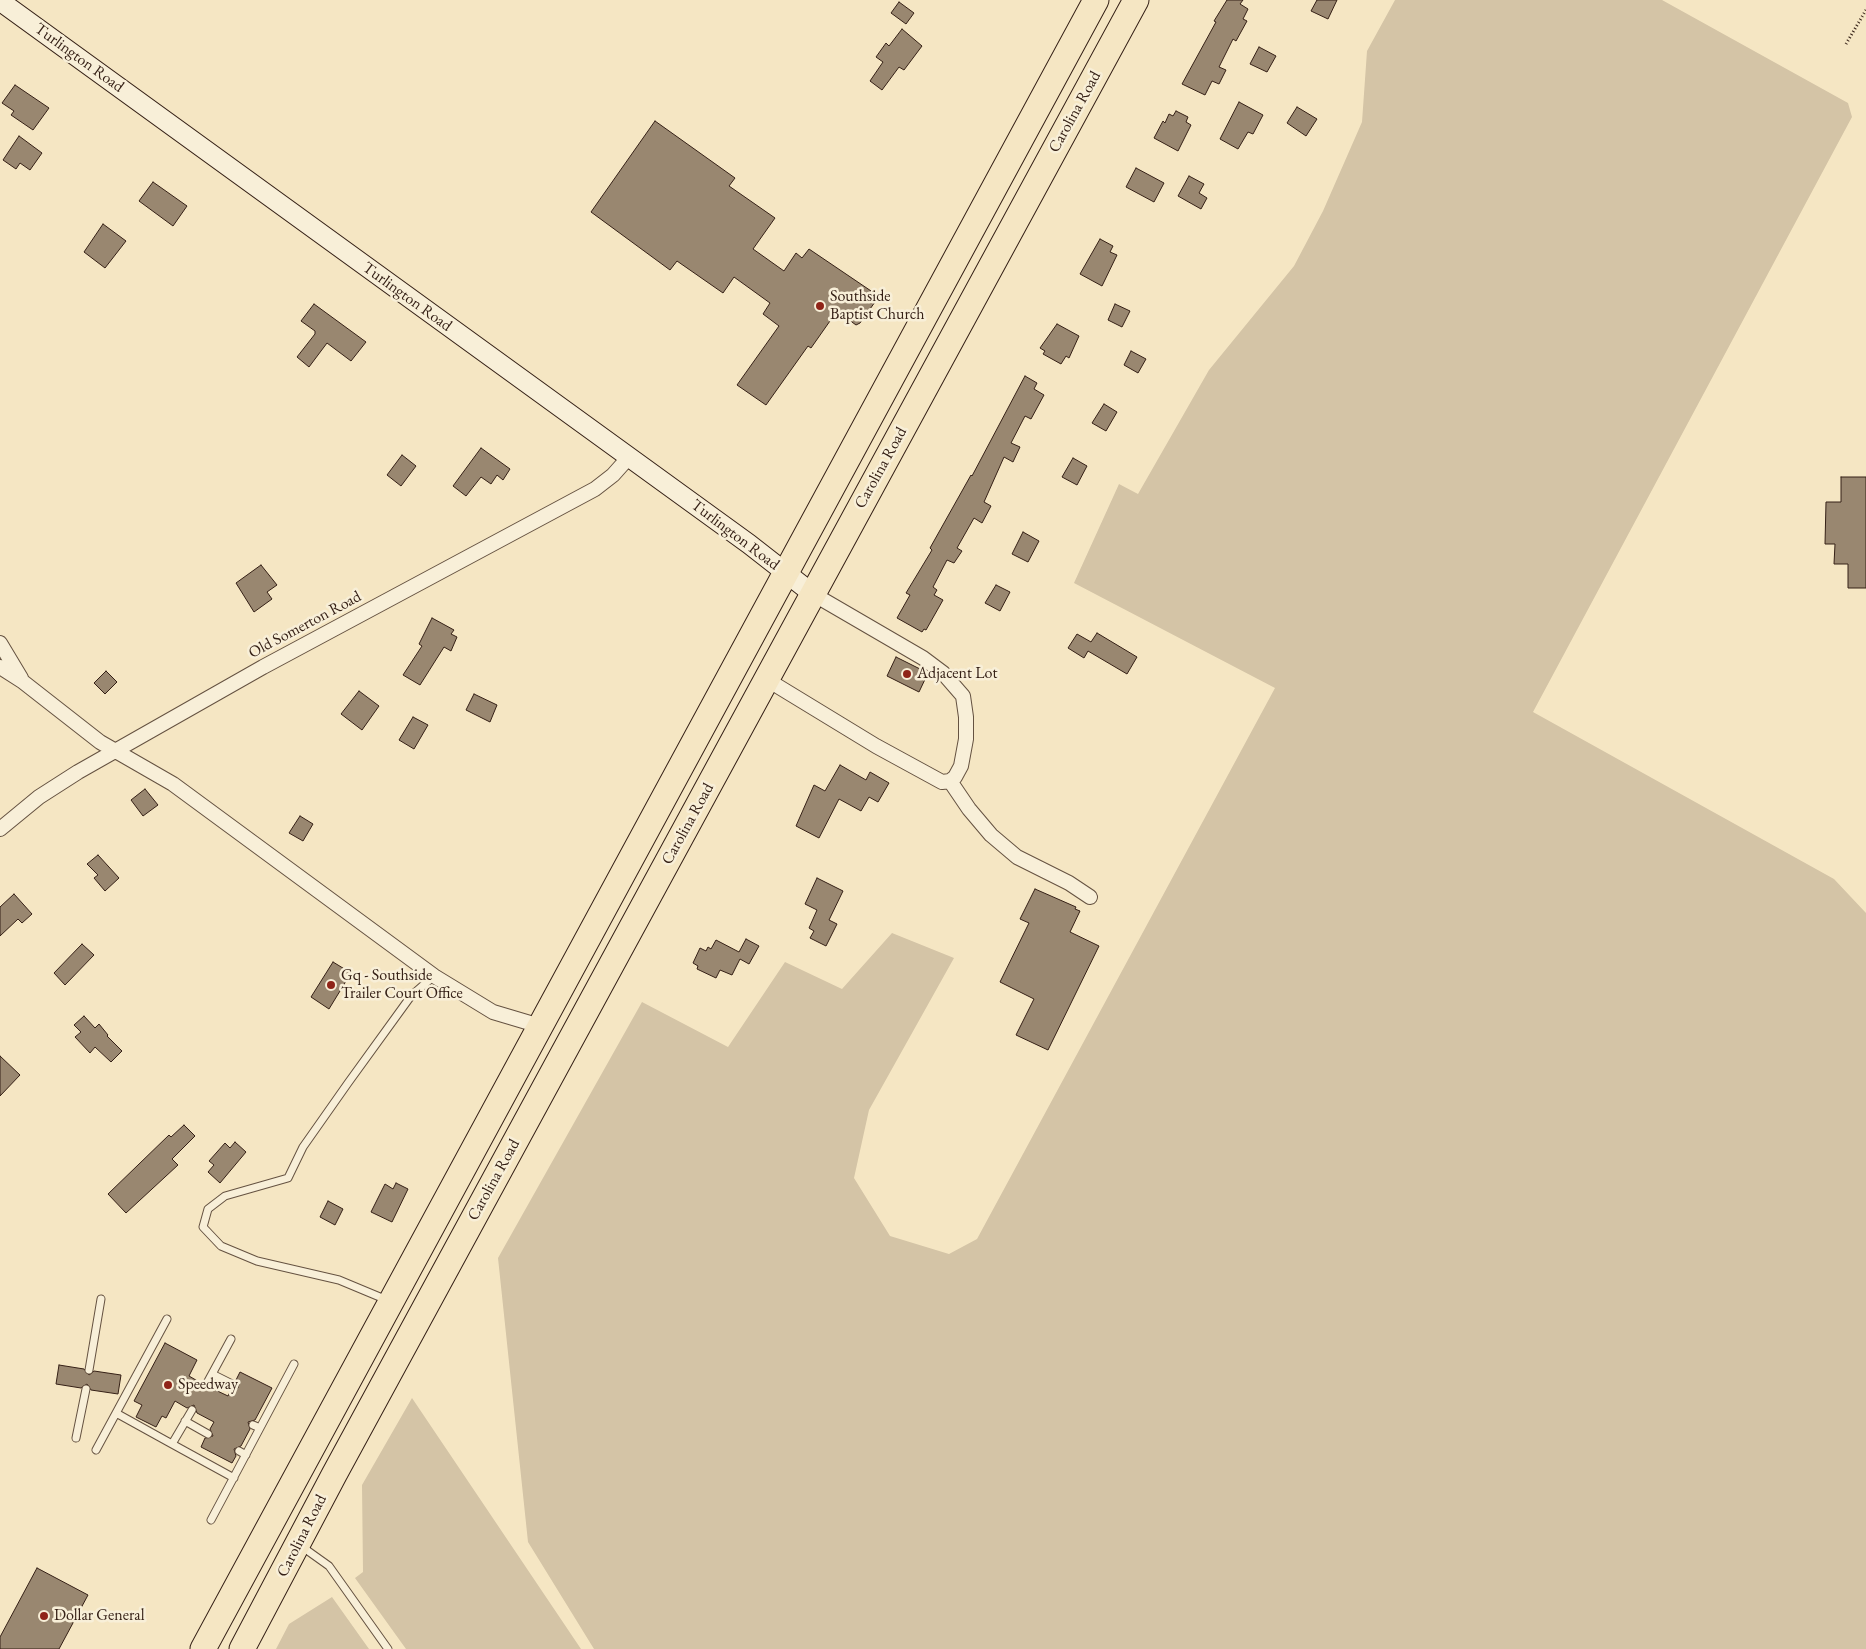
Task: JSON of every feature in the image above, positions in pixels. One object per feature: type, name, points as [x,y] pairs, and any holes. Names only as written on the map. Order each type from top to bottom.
[{"type":"highway","name":"Carolina Road","points":[[203,1649],[1096,0]]},
{"type":"highway","name":"Carolina Road","points":[[242,1649],[766,679],[1136,0]]},
{"type":"highway","points":[[258,1546],[294,1553]]},
{"type":"street","name":"Turlington Road","points":[[0,1],[628,457],[813,594]]},
{"type":"street","name":"Old Somerton Road","points":[[0,829],[39,797],[116,750],[263,667],[595,489],[613,474],[628,457]]},
{"type":"street","points":[[766,679],[876,746],[942,782],[950,781],[955,777],[961,766],[966,739],[966,717],[963,696],[943,673],[923,658],[813,594]]},
{"type":"street","points":[[0,642],[22,681]]},
{"type":"street","points":[[0,667],[22,681],[100,742],[116,750],[188,796],[434,976],[478,1005],[493,1012],[540,1026]]},
{"type":"street","points":[[950,781],[969,809],[991,835],[1017,857],[1069,883],[1090,897]]},
{"type":"lane","points":[[390,1301],[340,1280],[257,1261],[221,1246],[203,1227],[208,1208],[224,1196],[288,1178],[303,1147],[348,1083],[411,996],[434,976]]},
{"type":"lane","points":[[89,1370],[101,1299]]},
{"type":"lane","points":[[96,1450],[167,1319]]},
{"type":"lane","points":[[206,1385],[231,1339]]},
{"type":"lane","points":[[211,1520],[234,1478],[242,1453],[256,1426],[294,1364]]},
{"type":"lane","points":[[212,1374],[234,1385]]},
{"type":"lane","points":[[76,1438],[86,1389]]},
{"type":"lane","points":[[172,1444],[192,1410]]},
{"type":"lane","points":[[116,1413],[234,1478]]},
{"type":"lane","points":[[185,1421],[208,1434]]},
{"type":"lane","points":[[294,1553],[329,1566],[388,1649]]},
{"type":"path","points":[[1846,44],[1866,10]]},
{"type":"shaded area","points":[[1395,0],[1662,0],[1848,103],[1852,117],[1533,712],[1834,879],[1866,913],[1866,1649],[594,1649],[528,1542],[498,1258],[642,1002],[728,1047],[785,962],[842,989],[892,933],[954,958],[869,1110],[854,1178],[890,1236],[949,1254],[977,1239],[1275,688],[1074,583],[1119,484],[1138,494],[1209,370],[1294,266],[1323,211],[1362,122],[1367,51]]},
{"type":"shaded area","points":[[412,1398],[581,1649],[406,1649],[355,1578],[363,1572],[362,1485]]},
{"type":"shaded area","points":[[332,1597],[369,1649],[276,1649],[289,1624]]},
{"type":"building","points":[[1227,0],[1243,0],[1240,4],[1248,9],[1243,19],[1247,21],[1236,41],[1233,39],[1219,67],[1226,70],[1219,84],[1212,81],[1205,95],[1182,84],[1216,22],[1214,21]]},
{"type":"building","points":[[1317,0],[1337,0],[1328,19],[1311,11]]},
{"type":"building","points":[[899,2],[914,13],[906,24],[891,13]]},
{"type":"building","points":[[902,29],[922,46],[904,70],[899,67],[882,90],[870,81],[883,62],[876,57],[886,43],[889,46]]},
{"type":"building","points":[[1259,47],[1276,56],[1267,72],[1250,64]]},
{"type":"building","points":[[15,85],[49,108],[33,130],[11,115],[14,111],[2,103]]},
{"type":"building","points":[[1239,102],[1263,115],[1253,134],[1248,132],[1238,149],[1220,139]]},
{"type":"building","points":[[1297,107],[1317,119],[1306,136],[1287,123]]},
{"type":"building","points":[[1176,111],[1188,117],[1186,122],[1191,125],[1178,151],[1154,138],[1163,121],[1165,123],[1169,114],[1173,116]]},
{"type":"building","points":[[655,121],[735,178],[729,186],[775,218],[753,249],[784,271],[796,253],[802,258],[809,249],[877,295],[873,301],[875,302],[860,323],[856,325],[837,311],[811,348],[808,346],[766,405],[737,385],[779,326],[763,314],[770,303],[734,277],[723,293],[677,261],[670,270],[591,212]]},
{"type":"building","points":[[19,136],[42,153],[30,170],[20,163],[16,169],[3,160]]},
{"type":"building","points":[[1136,168],[1164,183],[1154,202],[1126,187]]},
{"type":"building","points":[[1189,176],[1204,184],[1199,193],[1207,198],[1201,209],[1178,196]]},
{"type":"building","points":[[153,182],[187,206],[173,226],[139,201]]},
{"type":"building","points":[[103,224],[126,241],[105,268],[84,252]]},
{"type":"building","points":[[1100,239],[1113,246],[1110,252],[1117,255],[1102,286],[1080,274]]},
{"type":"building","points":[[314,304],[366,342],[351,361],[327,343],[309,367],[297,357],[315,334],[315,331],[301,321]]},
{"type":"building","points":[[1115,304],[1130,311],[1122,327],[1108,320]]},
{"type":"building","points":[[1057,324],[1079,336],[1069,358],[1066,356],[1061,364],[1043,354],[1045,351],[1040,348]]},
{"type":"building","points":[[1131,351],[1146,359],[1138,373],[1124,365]]},
{"type":"building","points":[[1025,376],[1037,383],[1034,389],[1044,395],[1031,419],[1025,416],[1011,443],[1020,447],[1013,462],[1004,457],[984,502],[991,506],[982,523],[974,518],[957,548],[962,551],[954,563],[947,560],[933,587],[937,590],[934,595],[943,600],[926,630],[924,629],[922,632],[897,618],[910,595],[906,593],[932,550],[930,548],[972,476]]},
{"type":"building","points":[[1104,404],[1117,412],[1106,431],[1092,423]]},
{"type":"building","points":[[481,448],[510,469],[503,480],[497,475],[491,484],[481,477],[466,496],[453,486]]},
{"type":"building","points":[[402,455],[416,466],[401,486],[387,475]]},
{"type":"building","points":[[1073,458],[1087,466],[1077,485],[1062,477]]},
{"type":"building","points":[[1841,477],[1866,477],[1866,588],[1848,588],[1848,564],[1834,564],[1835,544],[1825,544],[1826,502],[1841,502]]},
{"type":"building","points":[[1023,532],[1039,541],[1028,562],[1012,554]]},
{"type":"building","points":[[261,565],[277,585],[267,592],[272,599],[254,612],[236,583]]},
{"type":"building","points":[[996,585],[1010,592],[1000,611],[985,603]]},
{"type":"building","points":[[432,618],[454,630],[451,634],[457,637],[451,651],[444,647],[420,685],[403,675],[422,646],[419,644]]},
{"type":"building","points":[[1097,633],[1137,657],[1127,674],[1088,651],[1084,658],[1068,648],[1077,634],[1091,642]]},
{"type":"building","name":"Adjacent Lot","points":[[896,657],[928,673],[919,692],[887,676]]},
{"type":"building","points":[[106,671],[117,682],[105,694],[94,683]]},
{"type":"building","points":[[359,691],[379,706],[362,730],[341,714]]},
{"type":"building","points":[[474,694],[497,705],[490,722],[466,710]]},
{"type":"building","points":[[413,717],[428,725],[414,749],[399,740]]},
{"type":"building","points":[[840,765],[866,780],[870,772],[889,783],[878,802],[869,797],[861,811],[839,799],[819,838],[796,826],[814,785],[825,791]]},
{"type":"building","points":[[145,789],[158,805],[143,816],[131,800]]},
{"type":"building","points":[[300,816],[313,824],[303,841],[289,833]]},
{"type":"building","points":[[98,855],[119,878],[105,891],[94,878],[98,875],[87,864]]},
{"type":"building","points":[[817,878],[843,891],[829,920],[837,924],[826,946],[810,938],[814,931],[809,928],[817,910],[805,904]]},
{"type":"building","points":[[1035,889],[1076,907],[1075,909],[1080,911],[1070,932],[1099,946],[1048,1050],[1016,1035],[1034,999],[1000,982],[1029,923],[1020,919]]},
{"type":"building","points":[[14,894],[32,914],[22,923],[18,919],[0,936],[0,907]]},
{"type":"building","points":[[746,939],[759,946],[749,964],[740,959],[732,975],[720,970],[716,978],[697,969],[698,966],[693,963],[700,948],[706,951],[708,947],[711,949],[716,940],[739,952]]},
{"type":"building","points":[[82,944],[94,955],[65,985],[54,973]]},
{"type":"building","name":"Gq - Southside Trailer Court Office","points":[[333,962],[351,973],[329,1009],[311,997]]},
{"type":"building","points":[[84,1016],[95,1028],[99,1024],[107,1036],[122,1051],[111,1062],[95,1047],[90,1053],[75,1037],[81,1032],[74,1025]]},
{"type":"building","points":[[0,1056],[20,1075],[0,1096]]},
{"type":"building","points":[[184,1125],[195,1136],[172,1159],[178,1165],[126,1213],[108,1194],[169,1135],[171,1137]]},
{"type":"building","points":[[235,1142],[246,1152],[220,1183],[208,1172],[214,1165],[209,1161],[225,1143],[230,1148]]},
{"type":"building","points":[[396,1183],[408,1189],[392,1222],[371,1212],[385,1184],[393,1189]]},
{"type":"building","points":[[328,1201],[343,1209],[335,1225],[320,1217]]},
{"type":"building","points":[[165,1343],[197,1360],[189,1376],[201,1383],[204,1390],[211,1388],[228,1396],[231,1390],[238,1388],[239,1384],[236,1380],[240,1372],[272,1388],[255,1420],[248,1422],[250,1429],[241,1446],[234,1449],[236,1456],[232,1463],[201,1447],[205,1438],[213,1436],[210,1429],[214,1422],[197,1413],[194,1405],[187,1408],[175,1401],[166,1418],[162,1416],[156,1427],[136,1417],[142,1405],[134,1401]]},
{"type":"building","points":[[59,1365],[84,1369],[89,1375],[94,1371],[121,1375],[118,1394],[91,1390],[87,1384],[81,1388],[56,1384]]},
{"type":"building","name":"Dollar General","points":[[37,1568],[88,1595],[59,1649],[0,1649],[0,1637]]},
{"type":"place","name":"Southside Baptist Church","points":[[820,306]]},
{"type":"place","name":"Adjacent Lot","points":[[907,674]]},
{"type":"place","name":"Gq - Southside Trailer Court Office","points":[[331,985]]},
{"type":"place","name":"Speedway","points":[[168,1385]]},
{"type":"place","name":"Dollar General","points":[[44,1616]]}]
